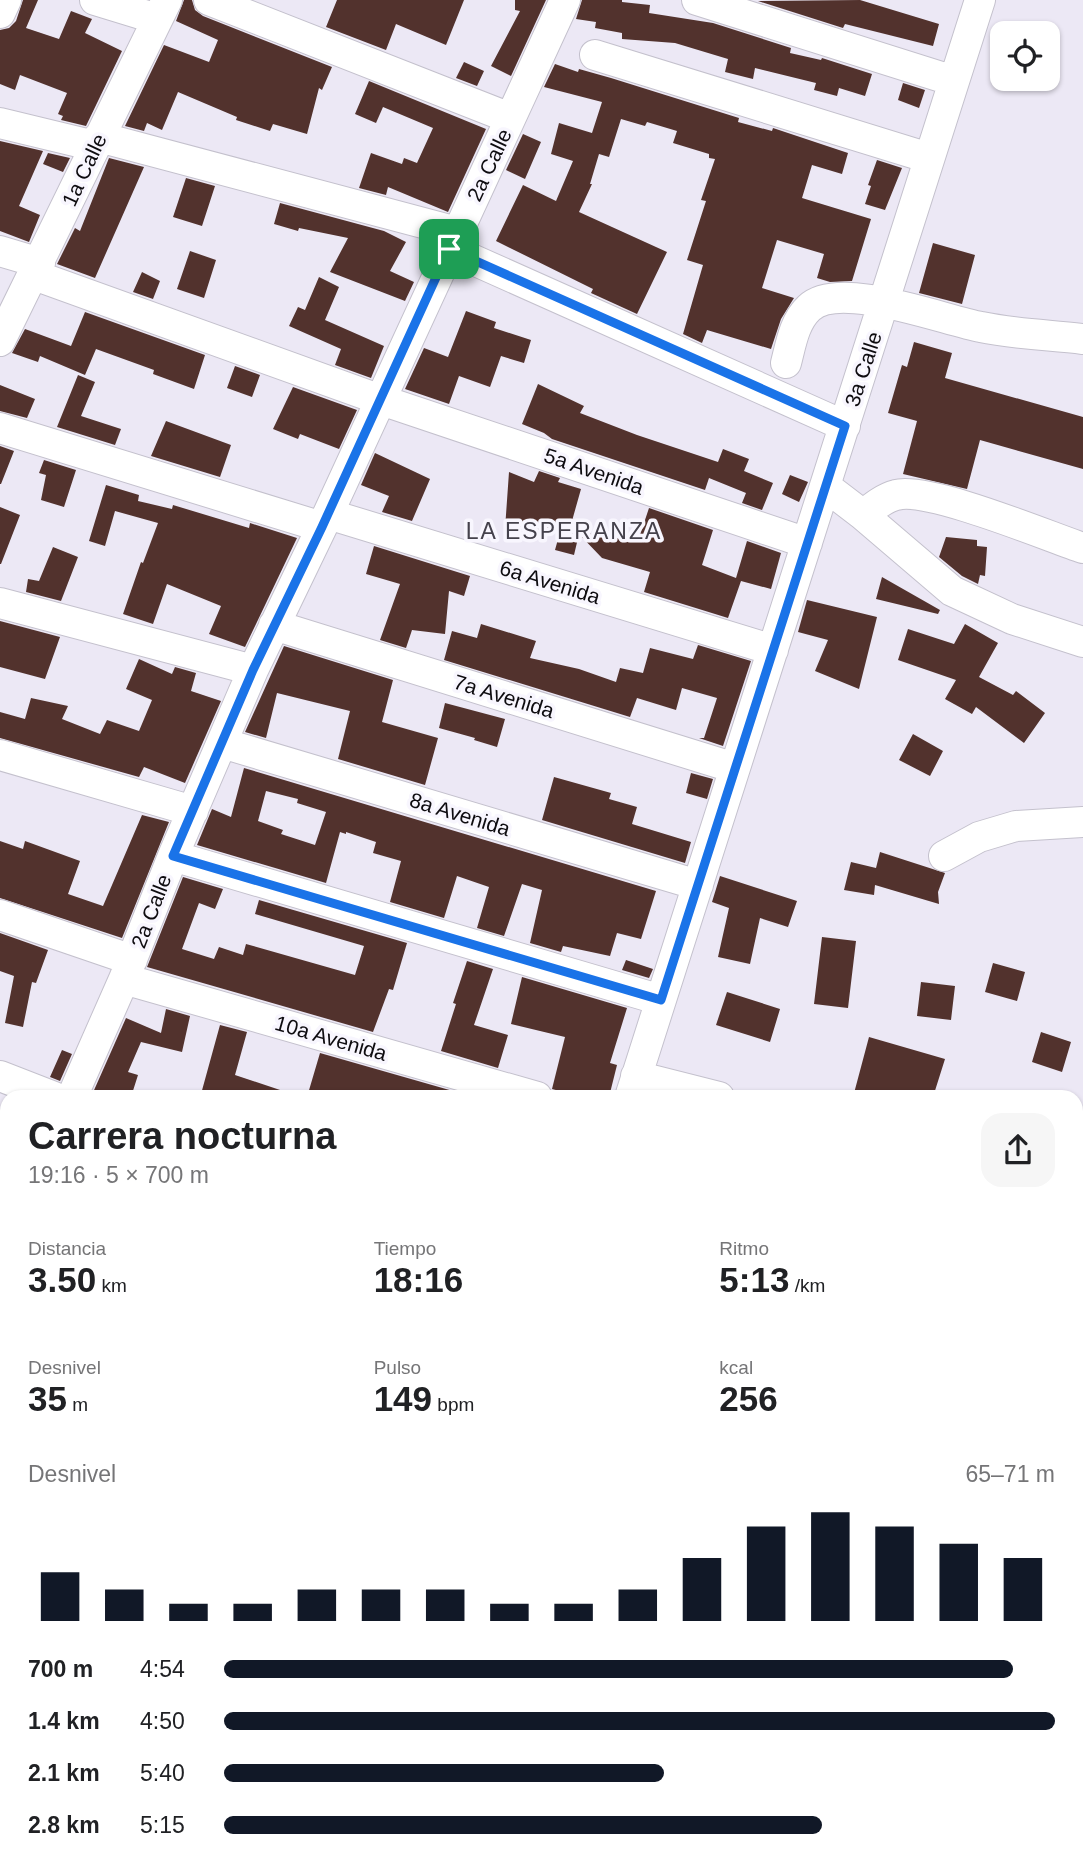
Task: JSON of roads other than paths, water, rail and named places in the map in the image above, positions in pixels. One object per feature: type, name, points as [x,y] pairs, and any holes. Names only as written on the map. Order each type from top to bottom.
[{"type":"street","points":[[0,13],[6,0]]},
{"type":"street","points":[[95,0],[162,10]]},
{"type":"street","points":[[209,0],[510,118]]},
{"type":"street","name":"2a Calle","points":[[75,1090],[253,670],[565,0]]},
{"type":"street","points":[[697,0],[954,81]]},
{"type":"street","name":"3a Calle","points":[[633,1086],[980,0]]},
{"type":"street","name":"1a Calle","points":[[0,341],[162,10]]},
{"type":"street","points":[[595,55],[929,158]]},
{"type":"street","points":[[0,123],[97,141],[453,240],[845,426]]},
{"type":"street","points":[[0,251],[37,269],[381,400]]},
{"type":"street","points":[[786,363],[797,326],[810,307],[843,297],[885,302],[982,328],[1083,339]]},
{"type":"street","name":"5a Avenida","points":[[381,400],[807,543]]},
{"type":"street","points":[[0,428],[325,520]]},
{"type":"street","points":[[825,485],[952,591],[1012,619],[1083,642]]},
{"type":"street","points":[[863,514],[895,495],[909,494],[968,508],[1083,548]]},
{"type":"street","name":"6a Avenida","points":[[325,520],[772,650]]},
{"type":"street","points":[[0,603],[253,670]]},
{"type":"street","name":"7a Avenida","points":[[274,625],[735,768]]},
{"type":"street","name":"8a Avenida","points":[[222,743],[698,885]]},
{"type":"street","points":[[0,755],[193,811]]},
{"type":"street","points":[[944,856],[979,837],[1016,826],[1083,822]]},
{"type":"street","points":[[173,856],[661,1000]]},
{"type":"street","name":"10a Avenida","points":[[0,915],[128,970],[514,1090]]},
{"type":"street","points":[[0,1076],[36,1090]]},
{"type":"street","points":[[633,1086],[664,1090]]},
{"type":"district","name":"LA ESPERANZA","points":[[564,531]]}]
